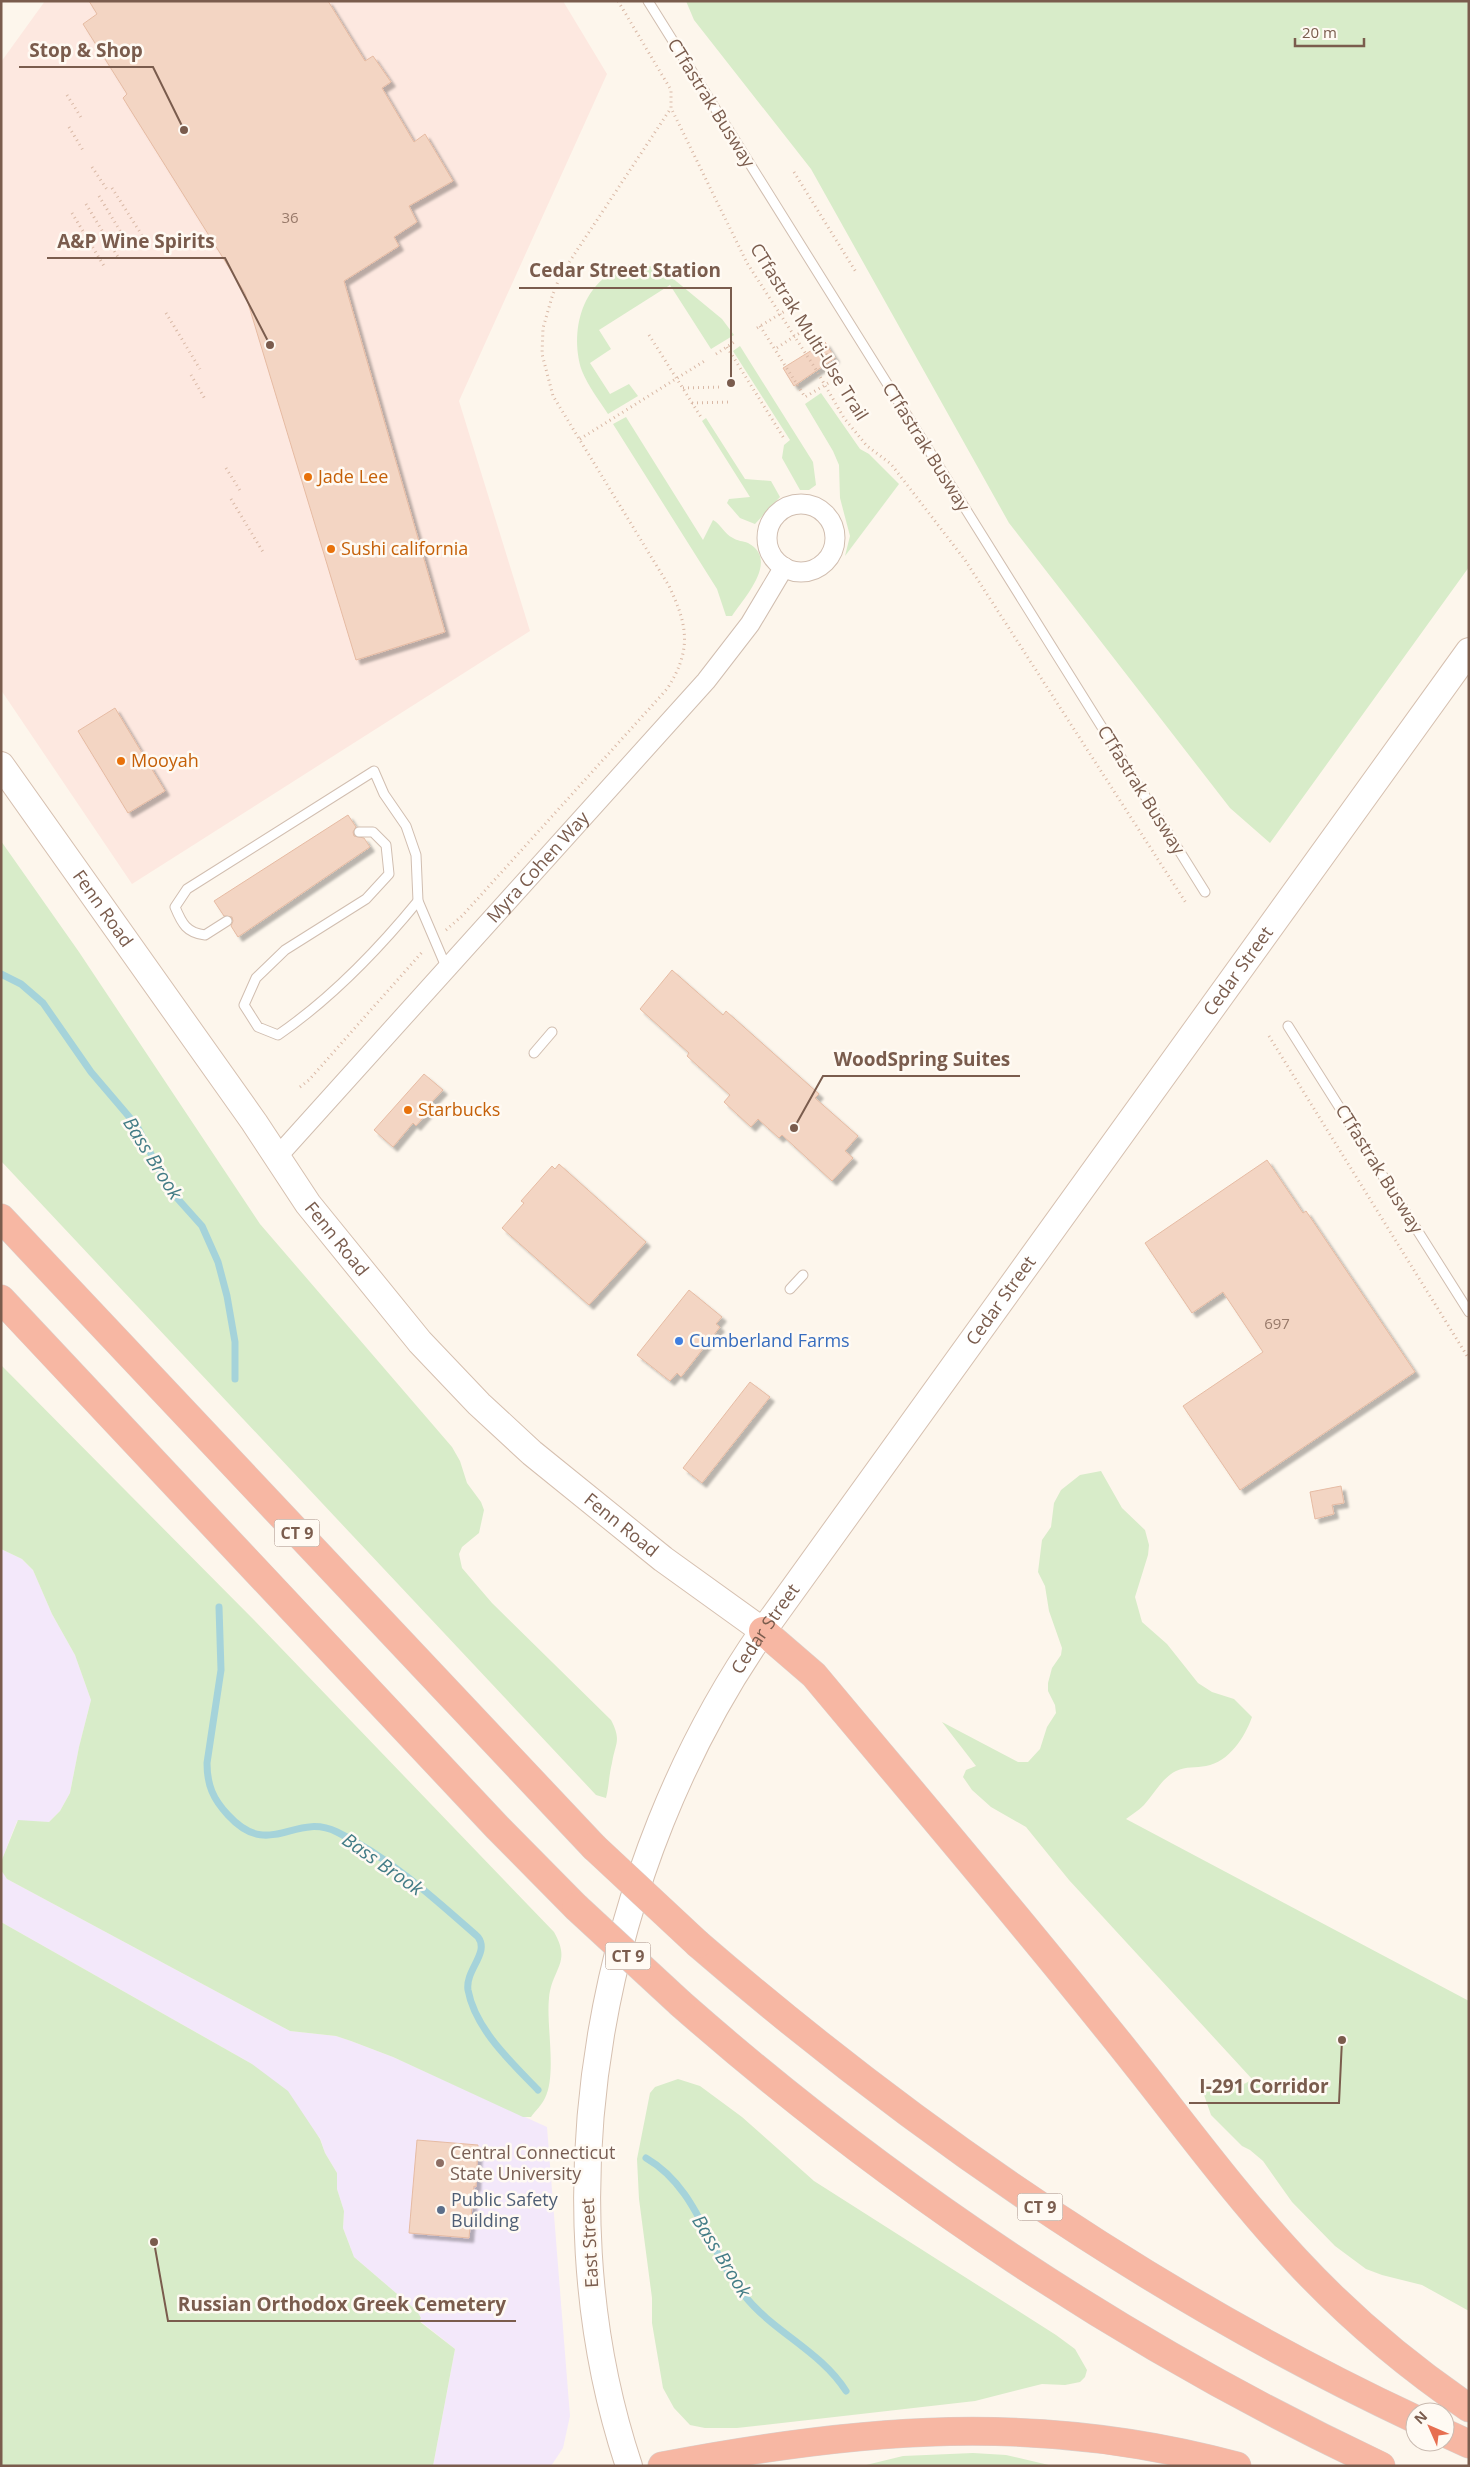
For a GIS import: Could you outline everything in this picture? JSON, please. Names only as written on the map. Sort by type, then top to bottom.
[{"type":"highway","name":"CT 9","points":[[1,1218],[594,1846],[698,1944],[855,2074],[944,2142],[1018,2193],[1132,2266],[1202,2307],[1329,2376],[1405,2414]]},
{"type":"highway","name":"CT 9","points":[[1,1299],[497,1827],[576,1907],[681,2004],[750,2063],[857,2146],[993,2244],[1184,2362],[1276,2413],[1381,2466]]},
{"type":"highway","points":[[763,1631],[814,1675],[1102,2022],[1228,2182],[1296,2261],[1371,2333],[1428,2379],[1469,2408]]},
{"type":"highway","points":[[662,2466],[810,2441],[879,2434],[968,2430],[1038,2432],[1096,2438],[1185,2453],[1236,2466]]},
{"type":"highway","points":[[1455,2438],[1469,2444]]},
{"type":"main road","name":"Cedar Street","points":[[612,1989],[643,1871],[676,1784],[721,1696],[763,1631],[1469,651]]},
{"type":"main road","name":"Fenn Road","points":[[1,765],[314,1211],[420,1342],[479,1404],[532,1453],[608,1516],[683,1574],[763,1631]]},
{"type":"main road","name":"East Street","points":[[612,1989],[598,2056],[592,2098],[587,2169],[588,2244],[593,2302],[603,2367],[629,2466]]},
{"type":"street","name":"Myra Cohen Way","points":[[277,1157],[706,681],[750,624],[784,567]]},
{"type":"lane","name":"CTfastrak Busway","points":[[648,1],[1205,892]]},
{"type":"lane","points":[[227,921],[205,935],[194,934],[182,924],[175,908],[187,889],[374,771],[384,794],[406,826],[416,855],[418,901],[446,970]]},
{"type":"lane","points":[[360,832],[373,832],[386,846],[389,874],[366,899],[285,950],[256,978],[244,1005],[258,1027],[278,1035],[301,1020],[348,980],[418,901]]},
{"type":"lane","name":"CTfastrak Busway","points":[[1288,1026],[1469,1312]]},
{"type":"lane","points":[[534,1053],[552,1032]]},
{"type":"lane","points":[[790,1289],[803,1275]]},
{"type":"path","name":"CTfastrak Multi-Use Trail","points":[[618,1],[671,90],[671,108],[746,263],[795,337],[844,418],[867,446],[891,464],[965,560],[1186,903]]},
{"type":"path","points":[[67,95],[82,119]]},
{"type":"path","points":[[300,1087],[309,1080],[418,956],[462,916],[660,696],[679,670],[685,644],[682,614],[669,586],[553,396],[546,378],[542,354],[543,328],[560,276],[671,108]]},
{"type":"path","points":[[69,127],[84,152]]},
{"type":"path","points":[[92,167],[108,191]]},
{"type":"path","points":[[794,172],[856,272]]},
{"type":"path","points":[[112,188],[145,240]]},
{"type":"path","points":[[99,196],[131,249]]},
{"type":"path","points":[[86,204],[118,257]]},
{"type":"path","points":[[72,213],[104,266]]},
{"type":"path","points":[[775,349],[809,328],[840,376],[805,398],[759,327],[798,302]]},
{"type":"path","points":[[166,313],[200,370]]},
{"type":"path","points":[[649,335],[701,417]]},
{"type":"path","points":[[716,354],[736,341]]},
{"type":"path","points":[[727,347],[785,440]]},
{"type":"path","points":[[580,439],[706,360]]},
{"type":"path","points":[[191,375],[205,399]]},
{"type":"path","points":[[683,388],[723,387]]},
{"type":"path","points":[[692,403],[732,402]]},
{"type":"path","points":[[226,468],[241,492]]},
{"type":"path","points":[[231,499],[263,552]]},
{"type":"path","points":[[1269,1036],[1469,1359]]},
{"type":"shaded area","points":[[45,1],[563,1],[607,74],[459,401],[530,631],[132,884],[1,690],[1,62]]},
{"type":"shaded area","points":[[1,1549],[22,1559],[33,1570],[52,1614],[75,1655],[91,1700],[70,1793],[60,1811],[49,1822],[17,1821],[1,1862]]},
{"type":"shaded area","name":"Central Connecticut State University","points":[[1,1870],[7,1879],[290,2031],[336,2036],[351,2041],[393,2057],[547,2127],[570,2416],[563,2448],[551,2466],[433,2466],[455,2349],[419,2320],[421,2318],[417,2311],[354,2257],[343,2228],[344,2211],[337,2189],[337,2173],[325,2153],[320,2138],[252,2064],[1,1922]]},
{"type":"green space","points":[[686,1],[1469,1],[1469,567],[1270,843],[1230,808],[1009,523],[811,169],[694,20]]},
{"type":"green space","points":[[634,264],[656,267],[665,272],[722,319],[734,335],[711,349],[670,285],[599,330],[611,349],[590,363],[610,394],[629,384],[638,396],[608,414],[590,388],[582,371],[577,337],[579,320],[584,305],[592,291],[603,279],[617,270]]},
{"type":"green space","points":[[740,346],[813,462],[816,485],[809,490],[800,490],[782,458],[784,445],[790,440],[733,351]]},
{"type":"green space","points":[[821,393],[860,449],[869,454],[899,484],[845,556],[850,536],[840,498],[839,465],[833,451],[805,404]]},
{"type":"green space","points":[[626,417],[703,540],[713,520],[730,536],[736,540],[748,543],[757,550],[761,559],[760,569],[751,589],[732,616],[726,616],[717,589],[613,424]]},
{"type":"green space","points":[[706,418],[745,479],[771,481],[780,497],[755,524],[740,518],[727,503],[729,499],[750,497],[702,421]]},
{"type":"green space","points":[[1,841],[79,952],[260,1224],[452,1447],[460,1461],[467,1483],[481,1502],[484,1510],[479,1533],[462,1547],[459,1554],[462,1568],[492,1603],[611,1720],[617,1742],[606,1798],[596,1795],[1,1161]]},
{"type":"green space","points":[[1,1365],[254,1620],[554,1932],[559,1943],[561,1959],[549,1998],[550,2076],[545,2098],[531,2117],[523,2117],[393,2057],[351,2041],[336,2036],[290,2031],[7,1879],[1,1870],[1,1862],[18,1820],[49,1822],[60,1811],[70,1793],[91,1700],[75,1655],[52,1614],[33,1570],[22,1559],[1,1549]]},
{"type":"green space","points":[[1101,1471],[1122,1508],[1145,1530],[1149,1545],[1148,1555],[1135,1597],[1142,1622],[1167,1644],[1198,1683],[1212,1692],[1234,1699],[1252,1717],[1245,1733],[1229,1754],[1214,1764],[1184,1768],[1171,1774],[1162,1782],[1144,1805],[1126,1819],[1469,2001],[1469,2311],[1422,2285],[1366,2269],[1335,2246],[1292,2202],[1263,2161],[1242,2146],[1211,2115],[1203,2092],[1205,2084],[1242,2085],[1252,2079],[1069,1880],[1026,1827],[991,1807],[972,1790],[963,1777],[966,1770],[976,1766],[942,1722],[1018,1762],[1028,1762],[1040,1749],[1047,1727],[1056,1713],[1055,1705],[1048,1691],[1048,1683],[1052,1668],[1061,1655],[1062,1648],[1049,1611],[1045,1586],[1038,1572],[1042,1540],[1051,1527],[1054,1503],[1061,1490],[1080,1475]]},
{"type":"green space","points":[[1,1922],[252,2064],[288,2091],[320,2139],[325,2153],[337,2173],[337,2189],[344,2211],[343,2228],[354,2257],[417,2311],[421,2318],[419,2321],[455,2349],[433,2466],[1,2466]]},
{"type":"green space","points":[[678,2079],[700,2086],[742,2117],[814,2181],[1056,2335],[1075,2349],[1087,2370],[1085,2377],[1080,2382],[1065,2385],[1042,2384],[975,2401],[737,2428],[705,2428],[690,2425],[674,2408],[663,2388],[652,2323],[652,2298],[639,2199],[637,2159],[650,2093],[655,2087]]},
{"type":"green space","points":[[973,2453],[1006,2455],[1053,2466],[862,2466],[903,2456]]},
{"type":"building","points":[[89,1],[328,1],[365,61],[373,56],[391,82],[382,88],[414,142],[425,134],[453,181],[409,206],[417,222],[394,237],[399,246],[344,281],[445,632],[356,660],[245,293],[123,98],[127,94],[83,24],[97,14]]},
{"type":"building","points":[[825,342],[835,358],[794,386],[783,368]]},
{"type":"building","name":"Mooyah","points":[[115,708],[165,791],[128,813],[78,731]]},
{"type":"building","points":[[348,815],[356,827],[353,832],[354,836],[364,838],[370,847],[238,937],[231,926],[232,917],[224,916],[214,901]]},
{"type":"building","points":[[672,970],[723,1015],[726,1011],[819,1094],[815,1098],[858,1136],[845,1151],[853,1158],[832,1181],[782,1135],[779,1138],[758,1119],[751,1127],[724,1102],[730,1095],[687,1056],[689,1053],[640,1009]]},
{"type":"building","name":"Starbucks","points":[[424,1074],[443,1090],[427,1107],[430,1110],[416,1126],[413,1123],[393,1147],[374,1130]]},
{"type":"building","points":[[1267,1160],[1303,1213],[1306,1211],[1415,1372],[1240,1490],[1183,1406],[1263,1352],[1223,1292],[1192,1313],[1145,1243]]},
{"type":"building","points":[[559,1164],[646,1242],[589,1305],[502,1228],[524,1203],[521,1201],[552,1166],[555,1169]]},
{"type":"building","name":"Cumberland Farms","points":[[689,1290],[722,1317],[716,1324],[720,1327],[681,1377],[677,1373],[670,1381],[637,1355]]},
{"type":"building","name":"Cumberland Farms","points":[[750,1382],[770,1397],[702,1483],[683,1468]]},
{"type":"building","points":[[1341,1486],[1344,1503],[1332,1505],[1334,1514],[1315,1519],[1310,1492]]},
{"type":"building","name":"Public Safety Building","points":[[417,2140],[478,2145],[476,2187],[474,2186],[469,2238],[409,2233]]},
{"type":"waterway","name":"Bass Brook","points":[[1,974],[21,984],[43,1003],[91,1072],[137,1126],[168,1188],[202,1226],[218,1262],[227,1296],[235,1342],[235,1379]]},
{"type":"waterway","name":"Bass Brook","points":[[219,1607],[221,1670],[207,1763],[208,1778],[218,1803],[243,1828],[257,1834],[270,1835],[308,1827],[322,1827],[337,1832],[393,1866],[478,1937],[481,1949],[468,1983],[472,2004],[486,2032],[538,2090]]},
{"type":"waterway","name":"Bass Brook","points":[[646,2158],[664,2171],[678,2186],[701,2221],[732,2278],[744,2295],[769,2320],[824,2364],[846,2391]]},
{"type":"place","name":"Stop & Shop","points":[[184,130]]},
{"type":"place","name":"A&P Wine Spirits","points":[[270,345]]},
{"type":"place","name":"Cedar Street Station","points":[[731,383]]},
{"type":"place","name":"Jade Lee","points":[[308,477]]},
{"type":"place","name":"Sushi california","points":[[331,549]]},
{"type":"place","name":"Mooyah","points":[[121,761]]},
{"type":"place","name":"Starbucks","points":[[408,1110]]},
{"type":"place","name":"WoodSpring Suites","points":[[794,1128]]},
{"type":"place","name":"Cumberland Farms","points":[[679,1341]]},
{"type":"place","name":"I-291 Corridor","points":[[1342,2040]]},
{"type":"place","name":"Central Connecticut State University","points":[[440,2163]]},
{"type":"place","name":"Public Safety Building","points":[[441,2210]]},
{"type":"place","name":"Russian Orthodox Greek Cemetery","points":[[154,2242]]}]
